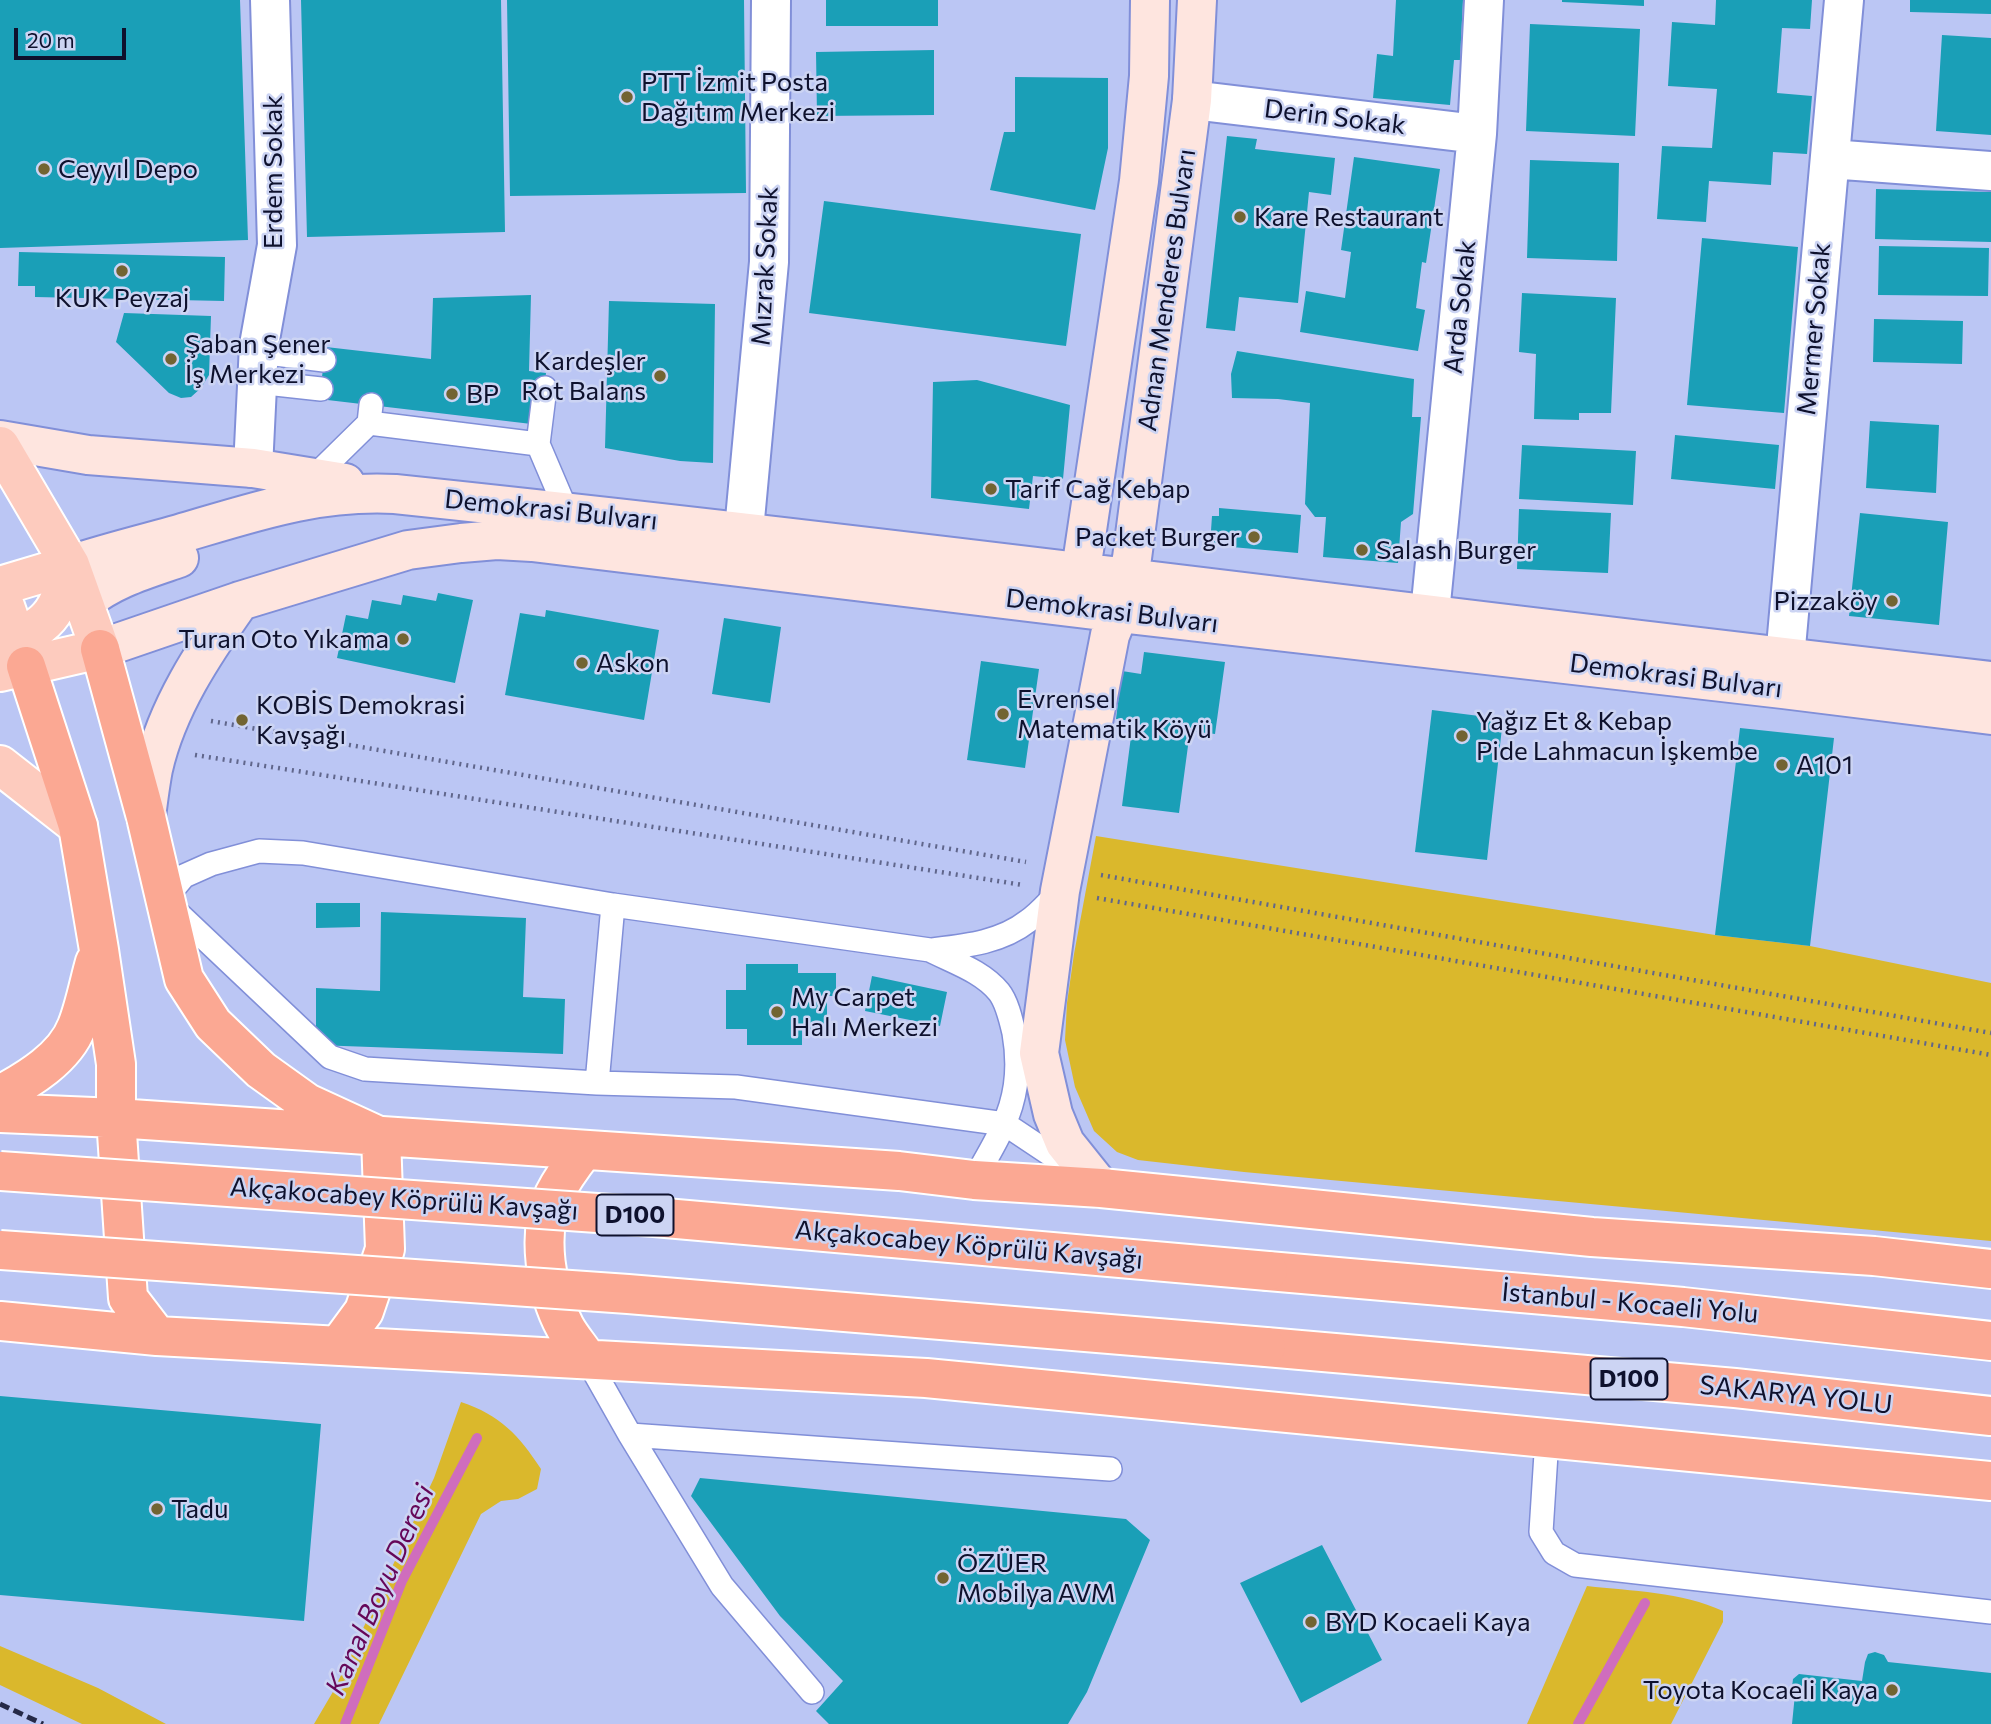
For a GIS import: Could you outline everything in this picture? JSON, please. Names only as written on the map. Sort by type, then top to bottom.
[{"type":"highway","points":[[100,649],[146,817],[184,979],[213,1024],[261,1070],[307,1103],[381,1137]]},
{"type":"highway","points":[[21,663],[78,826],[116,1064],[116,1118],[128,1298],[158,1336]]},
{"type":"highway","points":[[0,1095],[37,1073],[60,1051],[76,1029],[99,950]]},
{"type":"highway","points":[[0,1112],[899,1171],[974,1180],[1101,1188],[1592,1237],[1874,1256],[1991,1269]]},
{"type":"highway","points":[[339,1345],[364,1311],[385,1249],[381,1137]]},
{"type":"highway","points":[[584,1150],[552,1198],[545,1233],[545,1265],[554,1301],[565,1327],[587,1359]]},
{"type":"highway","name":"Akçakocabey Köprülü Kavşağı","points":[[0,1171],[654,1217],[1268,1271]]},
{"type":"highway","name":"SAKARYA YOLU","points":[[0,1250],[641,1296],[1266,1347],[1735,1388],[1991,1416]]},
{"type":"highway","name":"İstanbul - Kocaeli Yolu","points":[[1268,1271],[1683,1307],[1991,1341]]},
{"type":"highway","points":[[1683,1307],[1991,1318]]},
{"type":"highway","points":[[0,1321],[158,1336],[926,1378],[1991,1481]]},
{"type":"highway","points":[[1735,1388],[1991,1443]]},
{"type":"main road","name":"Adnan Menderes Bulvarı","points":[[1078,589],[1139,181],[1149,76],[1150,0]]},
{"type":"main road","name":"Adnan Menderes Bulvarı","points":[[1101,1188],[1065,1143],[1053,1114],[1040,1054],[1060,891],[1110,635],[1123,596],[1134,544],[1192,100],[1197,0]]},
{"type":"main road","points":[[0,440],[88,455],[253,468],[314,477],[395,494]]},
{"type":"main road","points":[[0,446],[70,565],[100,649],[21,663]]},
{"type":"main road","name":"Demokrasi Bulvarı","points":[[70,565],[279,504],[322,496],[367,492],[395,494],[744,530],[1123,596],[1784,673],[1991,715]]},
{"type":"main road","points":[[21,663],[60,636],[84,602],[100,588],[119,578],[327,509],[395,494]]},
{"type":"main road","name":"Demokrasi Bulvarı","points":[[100,649],[240,601],[408,550],[497,540],[1078,589]]},
{"type":"main road","points":[[0,586],[70,565]]},
{"type":"main road","points":[[21,663],[64,592],[70,565]]},
{"type":"main road","points":[[0,592],[21,663]]},
{"type":"main road","points":[[146,817],[154,767],[173,711],[205,651],[240,601]]},
{"type":"main road","name":"Demokrasi Bulvarı","points":[[1784,673],[1991,681]]},
{"type":"main road","points":[[3,773],[78,826]]},
{"type":"street","name":"Erdem Sokak","points":[[253,468],[258,367],[277,245],[270,0]]},
{"type":"street","name":"Mızrak Sokak","points":[[744,530],[769,261],[771,0]]},
{"type":"street","name":"Arda Sokak","points":[[1427,630],[1477,134],[1484,0]]},
{"type":"street","name":"Mermer Sokak","points":[[1784,673],[1844,0]]},
{"type":"street","name":"Derin Sokak","points":[[1192,100],[1477,134]]},
{"type":"street","points":[[1830,159],[1991,170]]},
{"type":"lane","points":[[258,367],[324,360]]},
{"type":"lane","points":[[258,367],[321,389]]},
{"type":"lane","points":[[545,388],[538,444],[567,512]]},
{"type":"lane","points":[[314,477],[370,414],[538,444]]},
{"type":"lane","points":[[1060,891],[1028,922],[1003,936],[969,946],[930,950],[613,905],[303,853],[259,851],[211,864],[184,876],[164,900],[330,1057],[365,1069],[597,1083],[736,1087],[1005,1125],[1101,1188]]},
{"type":"lane","points":[[597,1083],[613,905]]},
{"type":"lane","points":[[930,950],[981,976],[1000,994],[1012,1024],[1018,1059],[1015,1089],[1005,1125],[974,1180]]},
{"type":"lane","points":[[587,1359],[722,1586],[812,1692]]},
{"type":"lane","points":[[630,1434],[1110,1469]]},
{"type":"lane","points":[[1547,1438],[1541,1532],[1553,1553],[1575,1565],[1991,1612]]},
{"type":"shaded area","points":[[1096,836],[1715,935],[1810,946],[1991,983],[1991,1241],[1244,1172],[1138,1160],[1117,1152],[1094,1131],[1075,1087],[1065,1040],[1074,954]]},
{"type":"shaded area","points":[[461,1402],[498,1420],[525,1446],[541,1469],[537,1489],[518,1499],[501,1501],[481,1514],[379,1724],[314,1724],[334,1690],[434,1478]]},
{"type":"shaded area","points":[[1587,1586],[1674,1596],[1723,1611],[1723,1622],[1671,1724],[1527,1724]]},
{"type":"shaded area","points":[[0,1646],[98,1688],[166,1724],[82,1724],[0,1685]]},
{"type":"building","points":[[0,0],[240,0],[248,240],[0,248]]},
{"type":"building","points":[[301,0],[501,0],[505,232],[307,237]]},
{"type":"building","name":"PTT İzmit Posta Dağıtım Merkezi","points":[[507,0],[744,0],[746,193],[510,196]]},
{"type":"building","points":[[826,0],[938,0],[938,26],[826,26]]},
{"type":"building","points":[[1396,0],[1463,0],[1460,60],[1454,60],[1450,105],[1373,98],[1377,54],[1393,56]]},
{"type":"building","points":[[1644,0],[1644,6],[1562,2]]},
{"type":"building","points":[[1716,0],[1812,0],[1810,29],[1782,28],[1777,93],[1812,96],[1807,154],[1773,152],[1771,185],[1709,181],[1706,222],[1657,219],[1662,146],[1712,148],[1717,89],[1668,86],[1672,22],[1715,25]]},
{"type":"building","points":[[1910,0],[1991,0],[1991,14],[1910,12]]},
{"type":"building","points":[[1530,24],[1640,29],[1635,136],[1526,131]]},
{"type":"building","points":[[1942,35],[1991,38],[1991,135],[1936,131]]},
{"type":"building","points":[[934,50],[934,115],[817,116],[816,52]]},
{"type":"building","points":[[1015,77],[1108,78],[1108,148],[1095,210],[990,190],[1004,132],[1015,132]]},
{"type":"building","points":[[1227,136],[1257,139],[1255,149],[1335,158],[1331,195],[1309,192],[1298,303],[1239,297],[1235,331],[1206,328]]},
{"type":"building","points":[[1354,157],[1440,169],[1426,263],[1422,262],[1416,308],[1425,310],[1418,351],[1300,332],[1306,291],[1345,298],[1351,252],[1341,250]]},
{"type":"building","points":[[1530,160],[1619,163],[1617,261],[1527,258]]},
{"type":"building","points":[[1876,189],[1991,192],[1991,242],[1875,239]]},
{"type":"building","points":[[824,201],[1081,234],[1066,346],[809,313]]},
{"type":"building","points":[[1702,238],[1798,247],[1784,413],[1687,405]]},
{"type":"building","points":[[1879,246],[1989,248],[1988,296],[1878,295]]},
{"type":"building","name":"KUK Peyzaj","points":[[19,252],[225,257],[224,301],[35,297],[35,286],[18,286]]},
{"type":"building","points":[[1522,293],[1616,298],[1611,413],[1579,413],[1579,420],[1534,419],[1536,354],[1519,352]]},
{"type":"building","points":[[531,295],[529,371],[546,373],[540,425],[319,399],[326,347],[431,359],[433,298]]},
{"type":"building","name":"Kardeşler Rot Balans","points":[[609,301],[715,304],[713,463],[680,461],[605,448]]},
{"type":"building","name":"Şaban Şener İş Merkezi","points":[[124,313],[211,316],[209,375],[201,388],[191,397],[181,398],[169,393],[116,342]]},
{"type":"building","points":[[1874,319],[1963,321],[1962,364],[1873,362]]},
{"type":"building","points":[[1237,351],[1414,379],[1412,417],[1421,417],[1413,514],[1401,522],[1398,563],[1323,557],[1326,517],[1315,517],[1305,504],[1310,403],[1232,398],[1231,374]]},
{"type":"building","points":[[977,380],[1070,405],[1063,479],[1033,476],[1029,509],[931,498],[933,382]]},
{"type":"building","points":[[1870,421],[1939,425],[1936,493],[1866,488]]},
{"type":"building","points":[[1675,435],[1779,445],[1775,489],[1671,479]]},
{"type":"building","points":[[1522,445],[1636,451],[1633,505],[1519,499]]},
{"type":"building","points":[[1219,508],[1301,515],[1298,553],[1210,545],[1212,516],[1219,516]]},
{"type":"building","points":[[1519,509],[1611,513],[1608,573],[1517,569]]},
{"type":"building","points":[[1860,513],[1948,522],[1939,625],[1849,616]]},
{"type":"building","name":"Turan Oto Yıkama","points":[[438,593],[473,600],[455,683],[337,658],[346,615],[368,619],[372,600],[401,605],[403,595],[436,601]]},
{"type":"building","name":"Askon","points":[[546,610],[659,630],[644,720],[505,695],[520,613],[545,617]]},
{"type":"building","points":[[724,618],[781,627],[770,703],[712,694]]},
{"type":"building","points":[[1144,652],[1225,662],[1215,734],[1190,731],[1179,813],[1122,806],[1133,721],[1116,719],[1122,671],[1141,674]]},
{"type":"building","name":"Evrensel Matematik Köyü","points":[[981,661],[1039,669],[1025,768],[967,760]]},
{"type":"building","points":[[1432,710],[1503,719],[1487,860],[1415,852]]},
{"type":"building","points":[[1740,728],[1834,738],[1810,946],[1715,935]]},
{"type":"building","points":[[316,903],[360,903],[360,927],[316,928]]},
{"type":"building","points":[[381,912],[526,918],[523,997],[565,999],[563,1054],[316,1045],[316,988],[380,991]]},
{"type":"building","name":"My Carpet Halı Merkezi","points":[[746,964],[798,964],[798,973],[836,973],[836,996],[827,996],[827,1030],[802,1030],[802,1045],[747,1045],[747,1029],[726,1029],[726,990],[746,990]]},
{"type":"building","points":[[872,976],[947,992],[940,1026],[865,1011]]},
{"type":"building","name":"Tadu","points":[[0,1396],[321,1424],[304,1621],[0,1595]]},
{"type":"building","name":"ÖZÜER Mobilya AVM","points":[[700,1478],[1126,1519],[1150,1540],[1087,1692],[1068,1724],[829,1724],[816,1711],[843,1681],[780,1616],[691,1496]]},
{"type":"building","name":"BYD Kocaeli Kaya","points":[[1322,1545],[1382,1660],[1301,1703],[1240,1583]]},
{"type":"building","name":"Toyota Kocaeli Kaya","points":[[1875,1652],[1884,1655],[1888,1662],[1991,1673],[1991,1724],[1792,1724],[1795,1694],[1793,1679],[1799,1674],[1862,1681],[1868,1654]]},
{"type":"waterway","name":"Kanal Boyu Deresi","points":[[345,1724],[402,1581],[477,1438]]},
{"type":"waterway","points":[[1578,1724],[1645,1603]]},
{"type":"railway","points":[[0,1704],[43,1724]]},
{"type":"place","name":"PTT İzmit Posta Dağıtım Merkezi","points":[[627,97]]},
{"type":"place","name":"Ceyyıl Depo","points":[[44,169]]},
{"type":"place","name":"Kare Restaurant","points":[[1240,217]]},
{"type":"place","name":"KUK Peyzaj","points":[[122,271]]},
{"type":"place","name":"Şaban Şener İş Merkezi","points":[[171,359]]},
{"type":"place","name":"Kardeşler Rot Balans","points":[[660,376]]},
{"type":"place","name":"BP","points":[[452,394]]},
{"type":"place","name":"Tarif Cağ Kebap","points":[[991,489]]},
{"type":"place","name":"Packet Burger","points":[[1254,537]]},
{"type":"place","name":"Salash Burger","points":[[1362,550]]},
{"type":"place","name":"Pizzaköy","points":[[1892,601]]},
{"type":"place","name":"Turan Oto Yıkama","points":[[403,639]]},
{"type":"place","name":"Askon","points":[[582,663]]},
{"type":"place","name":"Evrensel Matematik Köyü","points":[[1003,714]]},
{"type":"place","name":"KOBİS Demokrasi Kavşağı","points":[[242,720]]},
{"type":"place","name":"Yağız Et & Kebap Pide Lahmacun İşkembe","points":[[1462,736]]},
{"type":"place","name":"A101","points":[[1782,765]]},
{"type":"place","name":"My Carpet Halı Merkezi","points":[[777,1012]]},
{"type":"place","name":"Tadu","points":[[157,1509]]},
{"type":"place","name":"ÖZÜER Mobilya AVM","points":[[943,1578]]},
{"type":"place","name":"BYD Kocaeli Kaya","points":[[1311,1622]]},
{"type":"place","name":"Toyota Kocaeli Kaya","points":[[1892,1690]]}]
